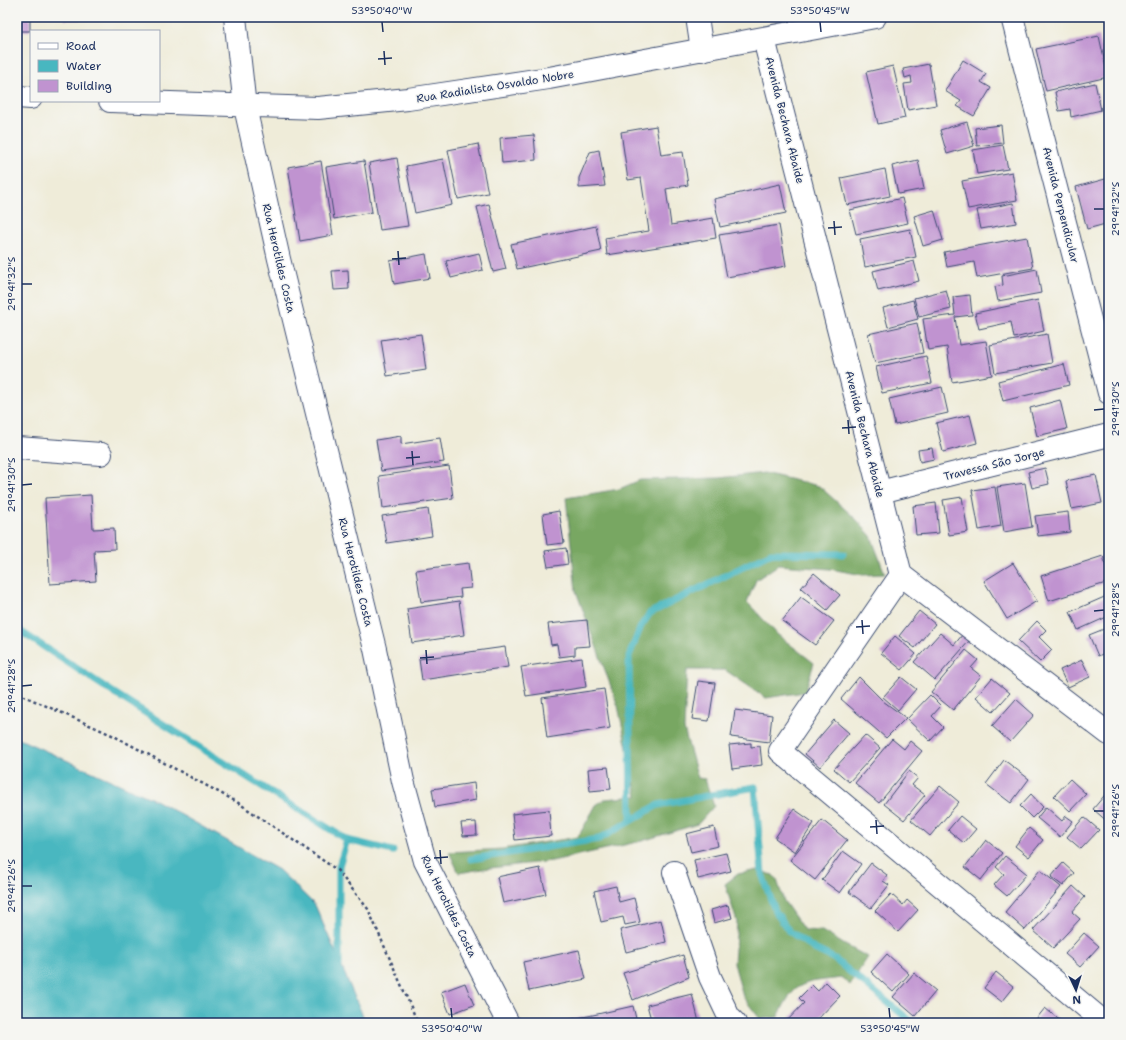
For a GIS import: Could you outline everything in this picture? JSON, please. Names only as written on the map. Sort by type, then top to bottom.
[{"type":"street","name":"Rua Herotildes Costa","points":[[235,17],[245,107],[279,259],[373,642],[402,780],[425,861],[508,1023]]},
{"type":"street","points":[[697,17],[702,50]]},
{"type":"street","name":"Rua Radialista Osvaldo Nobre","points":[[132,102],[245,107],[318,108],[408,99],[549,78],[764,39],[875,17]]},
{"type":"street","name":"Avenida Perpendicular","points":[[1012,17],[1109,394]]},
{"type":"street","name":"Avenida Bechara Abaide","points":[[764,39],[901,575]]},
{"type":"street","points":[[17,97],[30,98]]},
{"type":"street","name":"Travessa São Jorge","points":[[880,492],[1109,435]]},
{"type":"street","points":[[17,448],[101,454]]},
{"type":"street","points":[[1103,1019],[780,751],[901,575],[1109,734]]},
{"type":"street","points":[[674,872],[710,977],[729,1017],[735,1023]]},
{"type":"path","points":[[17,693],[112,736],[237,802],[337,870],[368,909],[418,1023]]},
{"type":"green space","points":[[764,473],[819,486],[855,518],[871,536],[885,574],[863,575],[830,569],[778,565],[756,580],[747,602],[778,635],[814,663],[805,692],[766,698],[725,670],[687,670],[684,729],[698,778],[705,779],[714,806],[698,824],[642,841],[552,861],[459,873],[449,852],[503,849],[578,837],[596,805],[605,799],[637,796],[618,706],[576,591],[566,498],[619,489],[640,480],[719,478]]},
{"type":"green space","points":[[757,870],[773,875],[777,880],[784,901],[804,930],[822,931],[868,957],[850,985],[842,978],[802,985],[790,996],[778,1017],[760,1019],[743,997],[734,963],[737,922],[725,884],[738,874]]},
{"type":"water","points":[[17,738],[155,800],[279,870],[315,905],[366,1023],[17,1023]]},
{"type":"building","points":[[17,17],[30,17],[30,31],[17,31]]},
{"type":"building","points":[[65,17],[107,17],[107,20],[65,20]]},
{"type":"building","points":[[1099,36],[1108,77],[1046,91],[1036,49]]},
{"type":"building","points":[[963,60],[986,74],[981,82],[991,88],[974,116],[957,106],[961,101],[945,91]]},
{"type":"building","points":[[929,64],[936,105],[908,110],[904,84],[912,83],[911,76],[905,78],[903,69]]},
{"type":"building","points":[[893,66],[905,118],[878,124],[866,72]]},
{"type":"building","points":[[1095,83],[1101,110],[1071,117],[1070,109],[1059,111],[1055,92]]},
{"type":"building","points":[[967,122],[974,146],[947,154],[940,130]]},
{"type":"building","points":[[1001,125],[1003,143],[977,146],[975,128]]},
{"type":"building","points":[[656,126],[661,155],[683,152],[688,185],[666,189],[671,225],[713,218],[716,238],[607,255],[605,238],[649,231],[641,178],[628,180],[621,132]]},
{"type":"building","points":[[534,135],[536,160],[502,163],[500,138]]},
{"type":"building","points":[[478,144],[488,193],[458,199],[448,150]]},
{"type":"building","points":[[1003,145],[1008,169],[977,174],[973,150]]},
{"type":"building","points":[[599,150],[605,186],[579,188],[579,178],[590,152]]},
{"type":"building","points":[[397,158],[408,226],[380,230],[369,163]]},
{"type":"building","points":[[443,159],[452,205],[415,213],[406,166]]},
{"type":"building","points":[[918,160],[924,189],[898,194],[892,166]]},
{"type":"building","points":[[321,161],[333,235],[300,241],[288,167]]},
{"type":"building","points":[[364,161],[372,212],[334,219],[326,167]]},
{"type":"building","points":[[885,169],[890,196],[847,205],[841,178]]},
{"type":"building","points":[[1012,172],[1017,200],[968,209],[962,181]]},
{"type":"building","points":[[1109,178],[1109,223],[1087,229],[1076,187]]},
{"type":"building","points":[[780,184],[786,213],[720,227],[714,199]]},
{"type":"building","points":[[902,198],[908,223],[856,234],[850,210]]},
{"type":"building","points":[[1013,203],[1016,223],[981,229],[977,210]]},
{"type":"building","points":[[489,204],[506,269],[493,272],[477,207]]},
{"type":"building","points":[[934,210],[943,240],[923,246],[914,216]]},
{"type":"building","points":[[779,225],[786,266],[727,277],[719,235]]},
{"type":"building","points":[[596,226],[601,251],[517,269],[511,244]]},
{"type":"building","points":[[910,229],[916,257],[865,267],[860,239]]},
{"type":"building","points":[[1027,237],[1033,268],[977,278],[974,262],[947,267],[944,252]]},
{"type":"building","points":[[479,253],[483,270],[451,278],[446,261]]},
{"type":"building","points":[[426,254],[430,278],[394,284],[390,261]]},
{"type":"building","points":[[914,261],[919,281],[878,291],[873,271]]},
{"type":"building","points":[[1037,269],[1041,293],[998,301],[995,287],[1003,285],[1002,276]]},
{"type":"building","points":[[348,270],[349,289],[334,290],[332,271]]},
{"type":"building","points":[[946,290],[951,309],[919,317],[914,298]]},
{"type":"building","points":[[970,295],[972,315],[955,317],[959,345],[986,341],[992,375],[952,382],[947,347],[928,350],[923,319],[955,315],[953,297]]},
{"type":"building","points":[[913,300],[918,319],[888,327],[883,308]]},
{"type":"building","points":[[1038,300],[1044,331],[1014,338],[1011,322],[979,329],[975,313]]},
{"type":"building","points":[[917,323],[923,353],[875,363],[868,334]]},
{"type":"building","points":[[421,334],[426,370],[387,376],[381,340]]},
{"type":"building","points":[[1047,334],[1052,363],[995,373],[990,345]]},
{"type":"building","points":[[926,356],[932,383],[882,393],[876,367]]},
{"type":"building","points":[[1064,364],[1069,385],[1003,401],[998,381]]},
{"type":"building","points":[[942,387],[948,413],[895,425],[889,399]]},
{"type":"building","points":[[1060,400],[1067,429],[1037,436],[1030,408]]},
{"type":"building","points":[[970,415],[977,443],[943,452],[936,423]]},
{"type":"building","points":[[401,436],[401,444],[440,438],[444,462],[381,471],[376,440]]},
{"type":"building","points":[[932,448],[934,459],[920,462],[918,450]]},
{"type":"building","points":[[449,466],[453,498],[383,508],[379,476]]},
{"type":"building","points":[[1045,468],[1049,484],[1032,488],[1028,472]]},
{"type":"building","points":[[1096,475],[1102,503],[1072,509],[1066,481]]},
{"type":"building","points":[[1025,483],[1032,527],[1004,532],[997,487]]},
{"type":"building","points":[[995,487],[1001,526],[979,530],[972,490]]},
{"type":"building","points":[[91,495],[93,529],[114,528],[115,549],[94,550],[96,581],[50,584],[45,498]]},
{"type":"building","points":[[962,497],[968,532],[949,535],[943,500]]},
{"type":"building","points":[[936,503],[939,533],[916,535],[913,506]]},
{"type":"building","points":[[428,509],[432,536],[387,543],[382,516]]},
{"type":"building","points":[[559,511],[564,543],[547,545],[543,514]]},
{"type":"building","points":[[1068,512],[1070,532],[1038,536],[1035,516]]},
{"type":"building","points":[[566,548],[568,564],[548,567],[545,551]]},
{"type":"building","points":[[1103,556],[1109,575],[1109,582],[1049,601],[1041,576]]},
{"type":"building","points":[[468,563],[471,588],[460,589],[461,597],[421,602],[416,570]]},
{"type":"building","points":[[1013,563],[1037,601],[1007,619],[984,581]]},
{"type":"building","points":[[814,573],[840,595],[827,610],[801,588]]},
{"type":"building","points":[[1109,595],[1109,616],[1078,630],[1070,612]]},
{"type":"building","points":[[801,597],[834,621],[815,645],[782,621]]},
{"type":"building","points":[[459,601],[464,635],[412,643],[407,609]]},
{"type":"building","points":[[919,611],[935,624],[915,648],[899,636]]},
{"type":"building","points":[[587,620],[590,646],[575,647],[575,655],[559,657],[557,644],[551,645],[548,624]]},
{"type":"building","points":[[1037,621],[1046,630],[1039,637],[1052,650],[1040,662],[1018,641]]},
{"type":"building","points":[[1109,627],[1109,651],[1098,656],[1089,635]]},
{"type":"building","points":[[940,633],[954,645],[963,634],[970,640],[935,680],[914,662]]},
{"type":"building","points":[[895,636],[916,654],[902,670],[881,653]]},
{"type":"building","points":[[505,647],[508,667],[422,680],[419,659]]},
{"type":"building","points":[[966,650],[978,660],[971,668],[981,676],[953,710],[931,692]]},
{"type":"building","points":[[582,658],[586,687],[526,696],[521,667]]},
{"type":"building","points":[[1082,660],[1090,677],[1068,687],[1060,670]]},
{"type":"building","points":[[859,677],[883,701],[906,718],[886,738],[841,699]]},
{"type":"building","points":[[901,677],[916,689],[898,710],[883,697]]},
{"type":"building","points":[[992,678],[1010,693],[993,712],[976,697]]},
{"type":"building","points":[[698,681],[715,683],[709,721],[692,719]]},
{"type":"building","points":[[604,689],[610,728],[547,738],[542,698]]},
{"type":"building","points":[[930,695],[941,706],[932,716],[943,727],[930,741],[907,719]]},
{"type":"building","points":[[1016,699],[1034,715],[1010,742],[992,726]]},
{"type":"building","points":[[735,710],[772,715],[769,742],[731,737]]},
{"type":"building","points":[[834,720],[849,733],[820,767],[805,754]]},
{"type":"building","points":[[865,735],[880,748],[849,782],[834,769]]},
{"type":"building","points":[[892,739],[904,749],[910,741],[922,751],[879,803],[855,783]]},
{"type":"building","points":[[751,743],[751,747],[760,746],[762,765],[732,769],[729,745]]},
{"type":"building","points":[[1004,760],[1029,779],[1011,803],[986,784]]},
{"type":"building","points":[[608,767],[611,789],[590,791],[588,769]]},
{"type":"building","points":[[909,771],[918,778],[912,785],[925,795],[904,820],[884,804]]},
{"type":"building","points":[[1070,779],[1086,794],[1070,811],[1054,796]]},
{"type":"building","points":[[474,783],[476,800],[435,807],[432,789]]},
{"type":"building","points":[[940,786],[959,802],[930,836],[911,820]]},
{"type":"building","points":[[1109,790],[1109,823],[1093,809]]},
{"type":"building","points":[[1031,794],[1043,807],[1032,818],[1020,806]]},
{"type":"building","points":[[1046,807],[1062,821],[1066,816],[1073,821],[1060,837],[1037,818]]},
{"type":"building","points":[[794,809],[814,823],[795,852],[775,838]]},
{"type":"building","points":[[549,810],[551,836],[515,840],[512,814]]},
{"type":"building","points":[[960,816],[976,829],[964,843],[948,830]]},
{"type":"building","points":[[1084,817],[1099,830],[1081,849],[1067,837]]},
{"type":"building","points":[[822,820],[847,840],[815,880],[790,860]]},
{"type":"building","points":[[476,822],[477,835],[463,836],[461,823]]},
{"type":"building","points":[[714,827],[718,846],[691,852],[686,834]]},
{"type":"building","points":[[1029,828],[1043,840],[1029,857],[1015,846]]},
{"type":"building","points":[[986,840],[1002,853],[981,880],[965,867]]},
{"type":"building","points":[[843,851],[861,864],[840,893],[822,880]]},
{"type":"building","points":[[726,853],[731,871],[698,879],[694,860]]},
{"type":"building","points":[[1005,856],[1027,874],[1007,896],[994,885],[1004,874],[996,867]]},
{"type":"building","points":[[871,863],[887,875],[883,881],[889,885],[871,908],[849,892]]},
{"type":"building","points":[[1063,863],[1074,873],[1063,886],[1051,877]]},
{"type":"building","points":[[540,868],[546,894],[503,903],[497,877]]},
{"type":"building","points":[[1040,870],[1061,887],[1025,930],[1005,912]]},
{"type":"building","points":[[616,886],[619,902],[634,898],[640,922],[625,925],[623,917],[601,922],[594,891]]},
{"type":"building","points":[[1073,886],[1085,897],[1072,912],[1080,919],[1053,948],[1033,930]]},
{"type":"building","points":[[891,894],[903,905],[907,900],[918,910],[898,932],[875,911]]},
{"type":"building","points":[[728,905],[732,918],[714,923],[711,910]]},
{"type":"building","points":[[661,920],[666,942],[626,952],[620,930]]},
{"type":"building","points":[[1084,933],[1099,946],[1080,967],[1065,954]]},
{"type":"building","points":[[579,950],[586,979],[529,991],[523,962]]},
{"type":"building","points":[[887,954],[909,974],[893,992],[871,972]]},
{"type":"building","points":[[683,955],[689,977],[633,1000],[623,973]]},
{"type":"building","points":[[996,972],[1014,987],[1002,1002],[984,988]]},
{"type":"building","points":[[914,973],[936,991],[915,1016],[893,997]]},
{"type":"building","points":[[826,982],[840,996],[814,1023],[785,1023],[804,1003],[799,998],[812,985],[818,991]]},
{"type":"building","points":[[465,983],[474,1005],[450,1014],[441,992]]},
{"type":"building","points":[[692,994],[699,1022],[652,1023],[647,1005]]},
{"type":"building","points":[[633,1006],[637,1023],[551,1023],[593,1015]]},
{"type":"building","points":[[1045,1008],[1063,1023],[1033,1023]]},
{"type":"waterway","points":[[631,820],[629,656],[641,626],[650,613],[771,553],[843,554]]},
{"type":"waterway","points":[[17,629],[114,693],[347,840],[393,851]]},
{"type":"waterway","points":[[471,859],[599,839],[658,805],[755,787],[762,874],[775,911],[789,931],[814,949],[833,958],[913,1023]]},
{"type":"waterway","points":[[339,966],[339,866],[347,840]]}]
